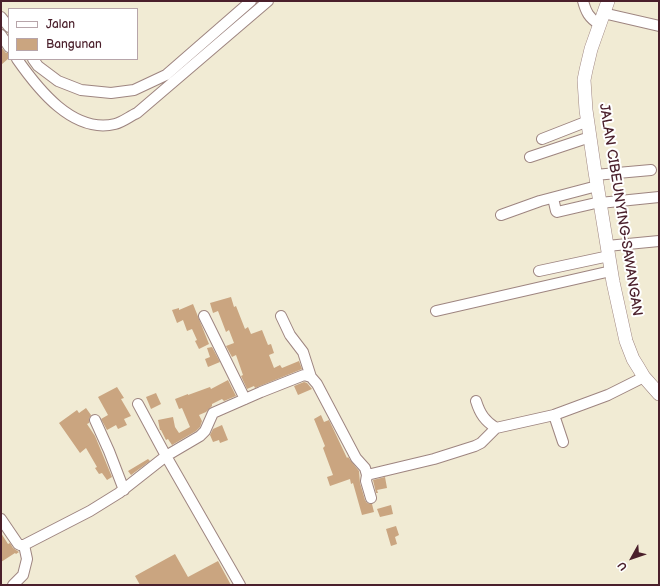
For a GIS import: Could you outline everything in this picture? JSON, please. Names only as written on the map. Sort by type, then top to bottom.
[{"type":"main road","name":"JALAN CIBEUNYING-SAWANGAN","points":[[603,13],[584,80],[596,180],[611,271],[626,341],[633,359],[644,377],[659,394]]},
{"type":"street","points":[[28,75],[35,62],[58,81],[81,90],[111,93],[134,90],[166,75],[251,1]]},
{"type":"street","points":[[18,60],[28,75],[47,97],[72,118],[94,125],[115,124],[138,113],[268,1]]},
{"type":"street","points":[[583,1],[588,15],[592,20],[603,13],[659,26]]},
{"type":"street","points":[[1,16],[8,26]]},
{"type":"street","points":[[1,35],[8,46]]},
{"type":"street","points":[[152,82],[161,93]]},
{"type":"street","points":[[542,139],[588,121]]},
{"type":"street","points":[[530,157],[590,137]]},
{"type":"street","points":[[500,215],[553,198],[596,180],[651,170]]},
{"type":"street","points":[[553,198],[554,207],[557,212],[600,202],[659,197]]},
{"type":"street","points":[[539,270],[608,251],[659,242]]},
{"type":"street","points":[[436,311],[611,271]]},
{"type":"street","points":[[204,316],[245,399]]},
{"type":"street","points":[[281,316],[290,335],[303,352],[311,377],[317,384],[356,458],[365,468],[367,475],[366,481],[371,498]]},
{"type":"street","points":[[1,519],[18,544],[24,545],[90,512],[124,490],[166,456],[200,436],[205,430],[213,414],[304,375],[311,377]]},
{"type":"street","points":[[367,475],[475,446],[496,428],[554,415],[608,394],[644,377]]},
{"type":"street","points":[[476,401],[480,414],[496,428]]},
{"type":"street","points":[[138,404],[240,585]]},
{"type":"street","points":[[554,415],[563,442]]},
{"type":"street","points":[[95,420],[124,490]]},
{"type":"street","points":[[13,585],[23,575],[27,559],[24,545]]},
{"type":"building","points":[[1,47],[6,53],[8,53],[8,59],[1,65]]},
{"type":"building","points":[[231,297],[234,307],[236,306],[245,329],[248,327],[251,334],[262,330],[268,345],[271,344],[274,353],[269,355],[274,368],[280,365],[282,368],[299,361],[302,369],[255,388],[254,386],[247,389],[241,376],[243,375],[236,355],[232,357],[226,346],[234,343],[229,330],[226,332],[218,311],[213,313],[210,303]]},
{"type":"building","points":[[193,304],[209,344],[199,349],[192,329],[187,331],[183,320],[177,323],[172,310],[179,308],[179,310]]},
{"type":"building","points":[[212,347],[220,362],[208,367],[205,359],[210,357],[207,348]]},
{"type":"building","points":[[228,380],[236,396],[224,401],[222,399],[212,404],[206,412],[199,415],[202,421],[200,427],[196,431],[172,445],[168,439],[166,440],[160,430],[158,420],[173,417],[175,427],[179,433],[190,427],[182,408],[179,409],[175,399],[210,387],[211,389]]},
{"type":"building","points":[[304,382],[307,383],[312,389],[298,395],[294,386]]},
{"type":"building","points":[[117,387],[124,398],[121,399],[131,416],[124,419],[127,425],[118,429],[116,425],[107,430],[101,419],[108,415],[98,397]]},
{"type":"building","points":[[156,393],[161,404],[151,409],[146,397]]},
{"type":"building","points":[[86,408],[91,415],[89,423],[87,424],[95,436],[112,477],[107,480],[102,473],[99,474],[95,468],[97,467],[86,448],[80,453],[59,423],[77,410],[79,413]]},
{"type":"building","points":[[321,415],[324,422],[329,420],[347,458],[348,457],[359,471],[360,483],[365,500],[367,503],[372,504],[374,512],[362,515],[353,483],[351,484],[350,479],[330,486],[327,477],[333,475],[323,448],[325,446],[314,419]]},
{"type":"building","points":[[222,425],[228,440],[220,443],[219,440],[213,442],[210,435],[213,429]]},
{"type":"building","points":[[148,459],[150,461],[131,475],[128,471]]},
{"type":"building","points":[[385,477],[387,488],[377,490],[378,493],[376,493],[373,480]]},
{"type":"building","points":[[391,505],[393,514],[380,517],[377,509]]},
{"type":"building","points":[[396,526],[399,535],[395,537],[397,544],[391,546],[386,529]]},
{"type":"building","points":[[1,533],[8,544],[10,543],[13,548],[19,552],[1,562]]},
{"type":"building","points":[[175,554],[188,577],[218,561],[231,585],[140,585],[135,576]]}]
